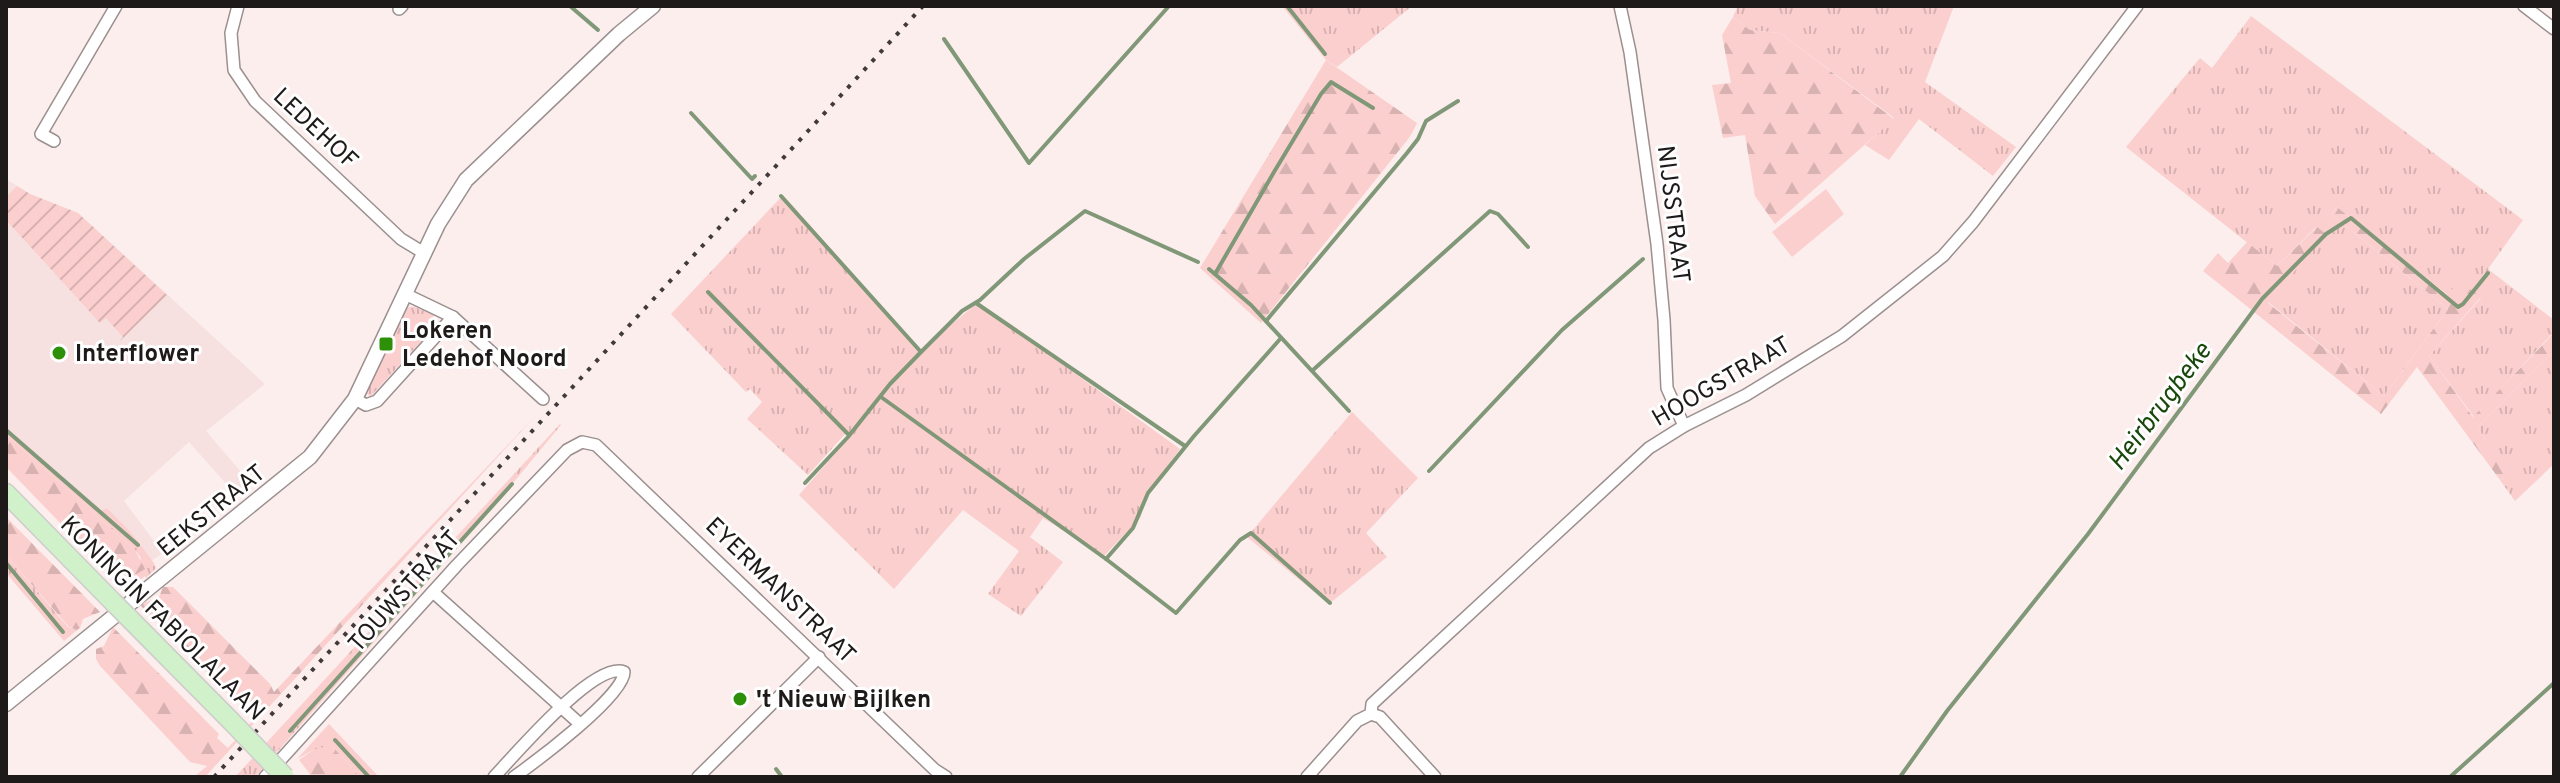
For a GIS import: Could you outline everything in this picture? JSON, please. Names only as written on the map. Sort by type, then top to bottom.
[{"type":"main road","name":"KONINGIN FABIOLALAAN","points":[[6,493],[285,777]]},
{"type":"street","points":[[54,141],[36,131],[116,6]]},
{"type":"street","name":"LEDEHOF","points":[[238,6],[231,33],[234,70],[255,101],[401,239],[424,253]]},
{"type":"street","name":"EEKSTRAAT","points":[[6,704],[293,473],[326,439],[355,399],[438,224],[466,180],[619,34],[653,6]]},
{"type":"street","name":"NIJSSTRAAT","points":[[1620,6],[1630,52],[1657,244],[1667,388],[1684,426]]},
{"type":"street","name":"HOOGSTRAAT","points":[[1307,777],[1357,721],[1371,714],[1372,704],[1649,448],[1684,426],[1746,395],[1842,336],[1943,256],[1973,222],[2137,6]]},
{"type":"street","points":[[2524,6],[2554,29]]},
{"type":"street","points":[[405,294],[453,317],[543,399]]},
{"type":"street","points":[[355,399],[366,405],[377,401],[453,317]]},
{"type":"street","name":"TOUWSTRAAT","points":[[265,777],[545,472],[574,444],[582,442]]},
{"type":"street","name":"EYERMANSTRAAT","points":[[582,442],[596,445],[935,770],[946,777]]},
{"type":"street","points":[[433,592],[580,724]]},
{"type":"street","points":[[698,777],[819,657]]},
{"type":"street","points":[[494,777],[572,696],[611,672],[624,672],[617,689],[566,738],[514,777]]},
{"type":"street","points":[[1371,714],[1380,717],[1435,777]]},
{"type":"shaded area","points":[[6,179],[30,194],[78,213],[265,384],[206,431],[252,485],[237,496],[189,442],[124,501],[163,553],[151,561],[129,530],[107,508],[102,512],[6,428]]},
{"type":"green space","points":[[1282,6],[1412,6],[1337,67],[1326,60]]},
{"type":"green space","points":[[1738,6],[1954,6],[1925,82],[2016,147],[1993,176],[1919,119],[1889,160],[1865,145],[1894,118],[1780,33],[1750,30],[1733,17]]},
{"type":"green space","points":[[2251,16],[2523,220],[2488,269],[2554,320],[2554,337],[2551,335],[2474,417],[2429,356],[2481,298],[2448,295],[2337,207],[2331,214],[2448,309],[2384,396],[2268,302],[2325,234],[2316,227],[2277,266],[2126,147],[2200,58],[2212,68]]},
{"type":"green space","points":[[1733,17],[1750,30],[1780,33],[1894,119],[1775,224],[1755,196],[1745,135],[1723,138],[1712,85],[1731,83],[1722,35]]},
{"type":"green space","points":[[1326,60],[1417,123],[1409,138],[1261,323],[1200,268]]},
{"type":"green space","points":[[17,186],[78,213],[167,295],[119,342],[123,337],[106,318],[100,323],[6,220],[6,197]]},
{"type":"green space","points":[[1826,189],[1844,214],[1792,257],[1772,232]]},
{"type":"green space","points":[[783,195],[921,350],[977,303],[1180,449],[1142,501],[1141,517],[1104,556],[1043,518],[1030,537],[1063,562],[1021,616],[988,594],[1019,551],[963,510],[894,589],[799,495],[852,434],[846,433],[808,475],[747,419],[762,402],[750,389],[746,392],[671,314]]},
{"type":"green space","points":[[2337,207],[2447,295],[2459,281],[2481,297],[2429,356],[2473,417],[2552,335],[2554,337],[2554,351],[2478,427],[2507,477],[2500,480],[2417,367],[2381,414],[2203,271],[2218,253],[2228,263],[2247,242],[2277,266],[2317,227],[2326,234],[2268,303],[2384,396],[2448,309],[2331,214]]},
{"type":"green space","points":[[409,307],[434,315],[437,324],[370,397],[365,391],[404,309]]},
{"type":"green space","points":[[2554,351],[2554,464],[2515,501],[2500,480],[2506,477],[2478,427]]},
{"type":"green space","points":[[1352,412],[1418,478],[1366,533],[1387,557],[1329,604],[1247,537]]},
{"type":"green space","points":[[537,414],[205,777],[194,777],[207,766],[190,762],[96,659],[96,649],[104,646],[113,627],[219,734],[217,738],[228,748],[256,717],[246,706],[243,708],[140,605],[159,597],[163,587],[173,587],[270,684],[274,692]]},
{"type":"green space","points":[[560,424],[494,506],[255,777],[235,777]]},
{"type":"green space","points":[[6,428],[101,511],[107,508],[129,530],[156,568],[146,578],[129,589],[141,558],[135,550],[6,435]]},
{"type":"green space","points":[[6,435],[135,550],[145,569],[135,575],[126,591],[6,467]]},
{"type":"green space","points":[[6,517],[100,612],[83,619],[77,630],[69,627],[6,555]]},
{"type":"green space","points":[[6,555],[68,627],[77,630],[64,641],[6,573]]},
{"type":"green space","points":[[329,724],[379,777],[360,777],[333,747],[313,750],[297,759]]},
{"type":"green space","points":[[323,747],[333,747],[360,777],[309,777],[299,760]]},
{"type":"waterway","points":[[570,6],[598,30]]},
{"type":"waterway","points":[[944,39],[1029,163],[1169,6]]},
{"type":"waterway","points":[[1287,6],[1325,54]]},
{"type":"waterway","points":[[1215,274],[1331,82],[1373,108]]},
{"type":"waterway","points":[[1266,321],[1407,153],[1426,121],[1458,101]]},
{"type":"waterway","points":[[691,113],[752,179],[755,176]]},
{"type":"waterway","points":[[781,196],[921,352]]},
{"type":"waterway","points":[[805,483],[848,437],[890,384],[962,311],[980,300],[1024,259],[1085,211],[1198,262]]},
{"type":"waterway","points":[[1313,370],[1490,211],[1498,214],[1528,247]]},
{"type":"waterway","name":"Heirbrugbeke","points":[[1900,777],[1947,711],[2088,534],[2262,299],[2326,234],[2351,218],[2458,307],[2488,273]]},
{"type":"waterway","points":[[1429,471],[1562,330],[1643,259]]},
{"type":"waterway","points":[[1209,269],[1251,305],[1349,411]]},
{"type":"waterway","points":[[708,292],[849,435]]},
{"type":"waterway","points":[[976,303],[1185,446]]},
{"type":"waterway","points":[[1281,338],[1148,493],[1133,528],[1106,559],[1176,613],[1240,540],[1251,533],[1330,603]]},
{"type":"waterway","points":[[881,397],[1106,559]]},
{"type":"waterway","points":[[6,430],[138,545]]},
{"type":"waterway","points":[[290,731],[512,484]]},
{"type":"waterway","points":[[6,563],[63,632]]},
{"type":"waterway","points":[[2450,777],[2554,683]]},
{"type":"waterway","points":[[335,740],[369,777]]},
{"type":"waterway","points":[[776,769],[782,777]]},
{"type":"railway","points":[[214,777],[923,6]]},
{"type":"place","name":"Lokeren Ledehof Noord","points":[[386,344]]},
{"type":"place","name":"Interflower","points":[[59,353]]},
{"type":"place","name":"'t Nieuw Bijlken","points":[[740,699]]}]
